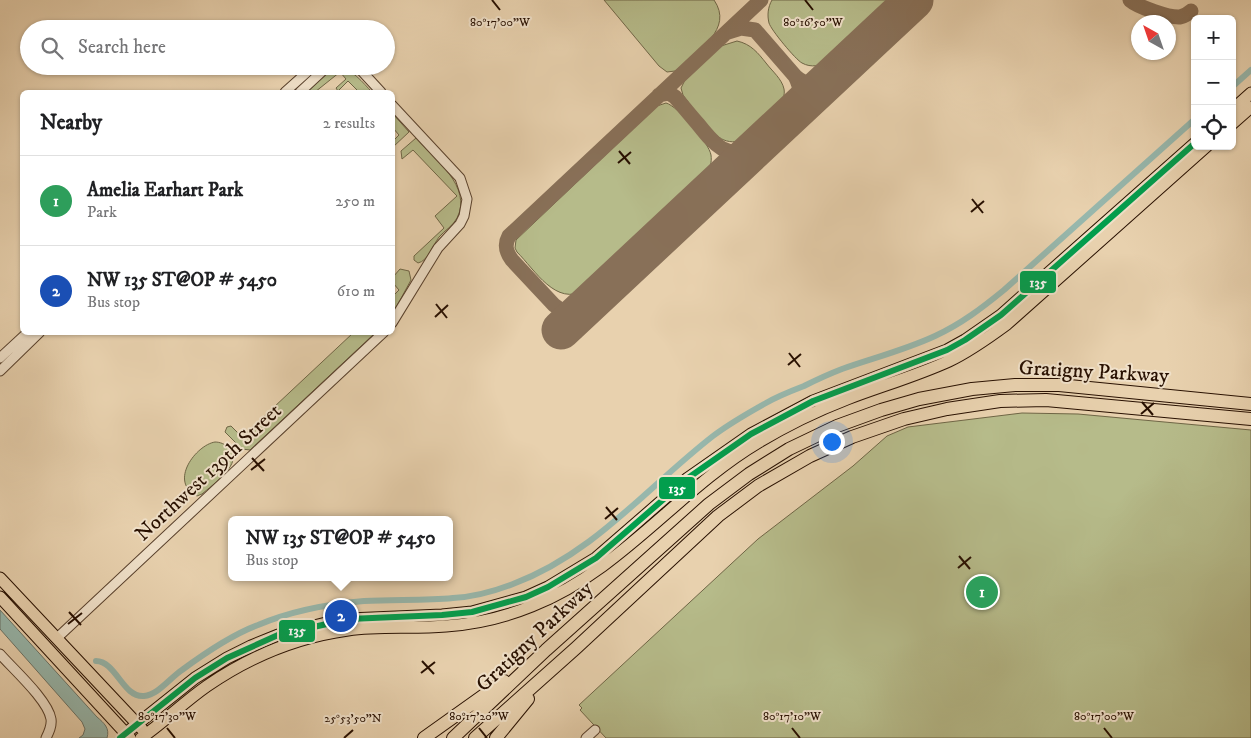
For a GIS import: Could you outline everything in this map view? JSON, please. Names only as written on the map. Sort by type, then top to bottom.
[{"type":"highway","name":"Gratigny Parkway","points":[[452,738],[546,650],[709,504],[750,474],[797,446],[837,426],[919,399],[972,389],[1015,386],[1067,386],[1251,404]]},
{"type":"highway","name":"Gratigny Parkway","points":[[475,738],[576,648],[718,516],[758,486],[810,456],[852,437],[904,419],[947,409],[1000,402],[1046,400],[1251,419]]},
{"type":"highway","points":[[496,738],[511,718],[554,674],[576,648]]},
{"type":"highway","points":[[424,738],[546,650]]},
{"type":"main road","points":[[1236,107],[1251,94]]},
{"type":"main road","points":[[1236,121],[1251,108]]},
{"type":"main road","points":[[0,578],[137,724],[146,737],[205,687],[234,668],[286,645],[350,629],[446,626],[475,622],[530,607],[574,586],[607,563],[702,482],[758,442],[817,411],[950,360],[985,340],[1007,324],[1191,147]]},
{"type":"main road","points":[[0,597],[125,736],[137,724],[195,678],[227,658],[251,646],[278,636],[349,619],[472,612],[526,597],[548,587],[596,558],[688,478],[751,434],[813,401],[947,350],[972,335],[1001,315],[1203,150]]},
{"type":"street","points":[[287,90],[304,75]]},
{"type":"street","points":[[302,90],[318,75]]},
{"type":"street","points":[[365,75],[379,90]]},
{"type":"street","points":[[395,108],[460,178],[467,199],[467,207],[460,224],[438,248],[395,318]]},
{"type":"street","points":[[0,358],[25,335]]},
{"type":"street","points":[[0,371],[37,335]]},
{"type":"street","name":"Northwest 139th Street","points":[[57,638],[381,335]]},
{"type":"street","points":[[0,654],[37,695],[46,708],[51,719],[51,729],[46,738]]},
{"type":"street","points":[[586,738],[595,730]]},
{"type":"green space","points":[[604,0],[714,0],[719,11],[720,20],[717,30],[704,46],[675,71],[667,72],[659,66]]},
{"type":"green space","points":[[772,0],[896,0],[829,61],[812,66],[805,65],[799,61],[771,27],[768,14]]},
{"type":"green space","points":[[737,41],[754,49],[781,82],[784,93],[780,107],[764,124],[746,139],[732,142],[713,133],[683,95],[681,88],[685,80],[721,46]]},
{"type":"green space","points":[[323,75],[336,75],[318,90],[306,90]]},
{"type":"green space","points":[[343,75],[355,75],[370,90],[357,90],[348,81],[337,90],[336,88],[346,79]]},
{"type":"green space","points":[[666,103],[685,118],[705,142],[711,155],[710,168],[707,174],[585,290],[574,294],[565,294],[555,290],[517,252],[515,248],[516,240],[657,106]]},
{"type":"green space","points":[[395,116],[409,132],[395,145],[395,139],[399,135],[395,130]]},
{"type":"green space","points":[[416,138],[441,164],[456,184],[461,206],[455,221],[439,237],[425,259],[418,263],[414,260],[414,256],[444,228],[435,216],[457,196],[413,150],[402,159],[401,151]]},
{"type":"green space","points":[[400,269],[409,271],[411,280],[395,309],[395,294],[399,290],[395,285],[395,275]]},
{"type":"green space","points":[[351,335],[373,335],[250,450],[242,449],[225,432],[227,427],[231,426],[242,437]]},
{"type":"green space","points":[[1022,413],[1078,414],[1251,430],[1251,738],[606,738],[580,710],[582,708],[579,705],[758,539],[853,466],[887,436],[908,427]]},
{"type":"green space","points":[[215,442],[226,445],[229,448],[233,454],[233,460],[230,467],[219,479],[197,496],[189,490],[185,482],[188,465],[200,450]]},
{"type":"water","points":[[0,610],[104,724],[108,731],[107,738],[79,738],[83,735],[85,729],[82,722],[0,629]]},
{"type":"waterway","points":[[1236,83],[1251,70]]},
{"type":"waterway","points":[[96,661],[109,667],[130,691],[137,695],[149,695],[228,639],[248,629],[283,616],[323,606],[350,602],[442,599],[468,596],[506,587],[542,571],[595,537],[713,436],[746,415],[775,398],[832,373],[924,341],[971,315],[1004,290],[1191,123]]},
{"type":"taxiway","points":[[578,314],[561,310],[554,305],[512,260],[506,248],[509,236],[761,0]]},
{"type":"taxiway","points":[[1130,0],[1147,9],[1169,16],[1180,17],[1191,11]]},
{"type":"taxiway","points":[[728,32],[741,28],[755,30],[795,76],[803,82],[816,84],[830,79]]},
{"type":"taxiway","points":[[792,114],[800,96],[795,76]]},
{"type":"taxiway","points":[[659,95],[669,93],[675,97],[715,144],[721,148],[736,153],[754,149]]},
{"type":"runway","points":[[561,330],[914,0]]},
{"type":"transit line","name":"135","points":[[120,738],[195,678],[227,658],[278,635],[349,619],[472,612],[526,597],[548,587],[596,558],[688,478],[751,434],[813,401],[947,350],[965,340],[1001,315],[1191,147]]},
{"type":"place","name":"Amelia Earhart Park","points":[[982,592]]},
{"type":"place","name":"NW 135 ST@OP # 5450","points":[[341,616]]}]
